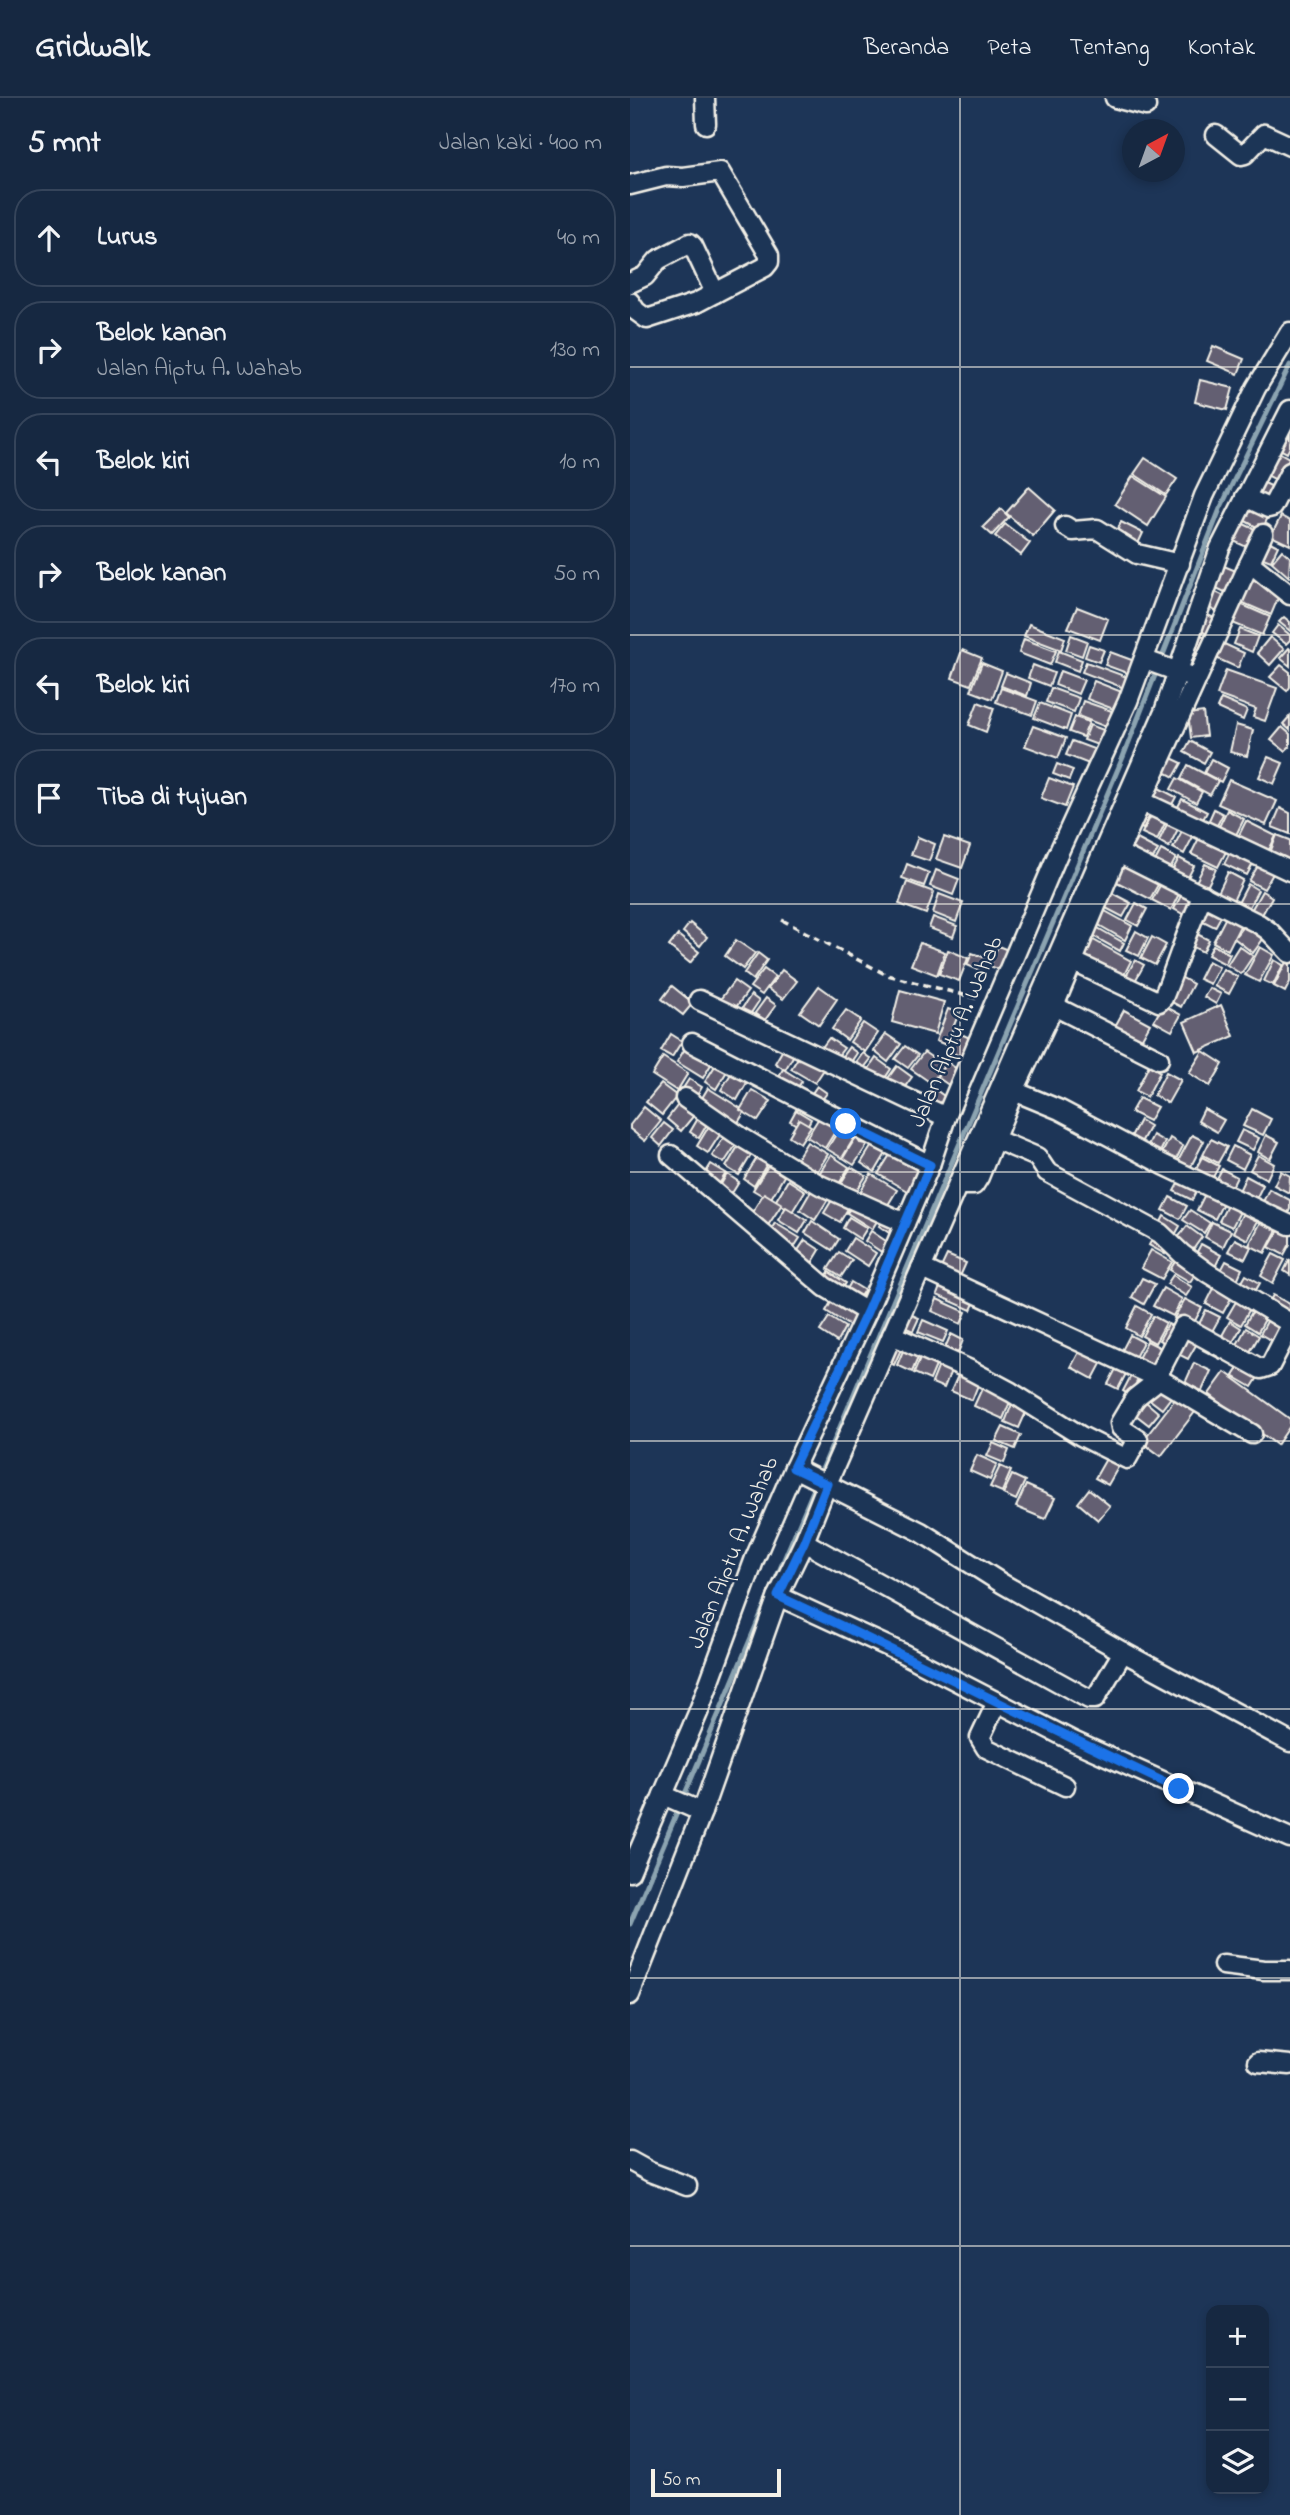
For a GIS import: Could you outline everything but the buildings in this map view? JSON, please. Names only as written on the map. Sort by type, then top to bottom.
[{"type":"street","points":[[705,98],[706,124]]},
{"type":"street","points":[[1115,98],[1146,106]]},
{"type":"street","points":[[1216,135],[1241,155],[1264,134],[1290,146]]},
{"type":"street","points":[[630,186],[666,176],[683,177],[716,171],[723,174],[737,203],[769,254],[765,267],[696,303],[647,319],[636,311],[630,302]]},
{"type":"street","points":[[630,283],[645,276],[658,260],[690,243],[715,293]]},
{"type":"street","name":"Jalan Aiptu A. Wahab","points":[[630,1872],[665,1796],[755,1558],[867,1312],[1057,856],[1147,661],[1204,496],[1256,388],[1290,332]]},
{"type":"street","points":[[630,1995],[778,1596],[804,1542],[824,1482],[892,1335],[1158,725],[1220,548],[1290,410]]},
{"type":"street","points":[[1245,497],[1270,508],[1290,472]]},
{"type":"street","points":[[1065,526],[1077,531],[1097,529],[1137,554],[1180,564]]},
{"type":"street","points":[[958,1185],[969,1186],[976,1182],[1141,801],[1263,534]]},
{"type":"street","points":[[1249,564],[1290,595]]},
{"type":"street","points":[[1147,661],[1196,679]]},
{"type":"street","points":[[1141,801],[1290,871]]},
{"type":"street","points":[[1118,853],[1265,928],[1290,953]]},
{"type":"street","points":[[1072,961],[1159,1002],[1163,999],[1189,925],[1203,895]]},
{"type":"street","points":[[699,1000],[946,1117]]},
{"type":"street","points":[[1054,1006],[1159,1059]]},
{"type":"street","points":[[692,1043],[930,1165]]},
{"type":"street","points":[[1014,1091],[1060,1110],[1290,1225]]},
{"type":"street","points":[[685,1098],[741,1137],[820,1185],[905,1223]]},
{"type":"street","points":[[892,1335],[986,1378],[1124,1459],[1130,1456],[1138,1439],[1121,1428],[1120,1423],[1135,1398],[1151,1387],[1183,1326],[1261,1369],[1270,1366],[1290,1325],[1208,1273],[1160,1233],[1047,1171],[1037,1157],[994,1139]]},
{"type":"street","points":[[671,1155],[825,1287],[867,1312]]},
{"type":"street","points":[[921,1268],[1156,1377],[1252,1434]]},
{"type":"street","points":[[796,1469],[921,1532],[1003,1584],[1290,1742]]},
{"type":"street","points":[[804,1542],[1089,1699],[1095,1699],[1123,1652]]},
{"type":"street","points":[[778,1596],[902,1653],[1096,1751],[1290,1838]]},
{"type":"street","points":[[997,1702],[980,1738],[982,1744],[1065,1786]]},
{"type":"street","points":[[665,1796],[699,1810]]},
{"type":"street","points":[[1223,1965],[1290,1970]]},
{"type":"street","points":[[1258,2062],[1290,2065]]},
{"type":"street","points":[[630,2161],[687,2186]]},
{"type":"path","points":[[782,920],[887,975],[995,1003]]},
{"type":"waterway","points":[[630,1924],[1123,757],[1220,509],[1290,365]]},
{"type":"route","points":[[846,1124],[930,1165],[867,1312],[793,1468],[827,1484],[804,1542],[778,1596],[902,1653],[1073,1741],[1179,1789]]}]
